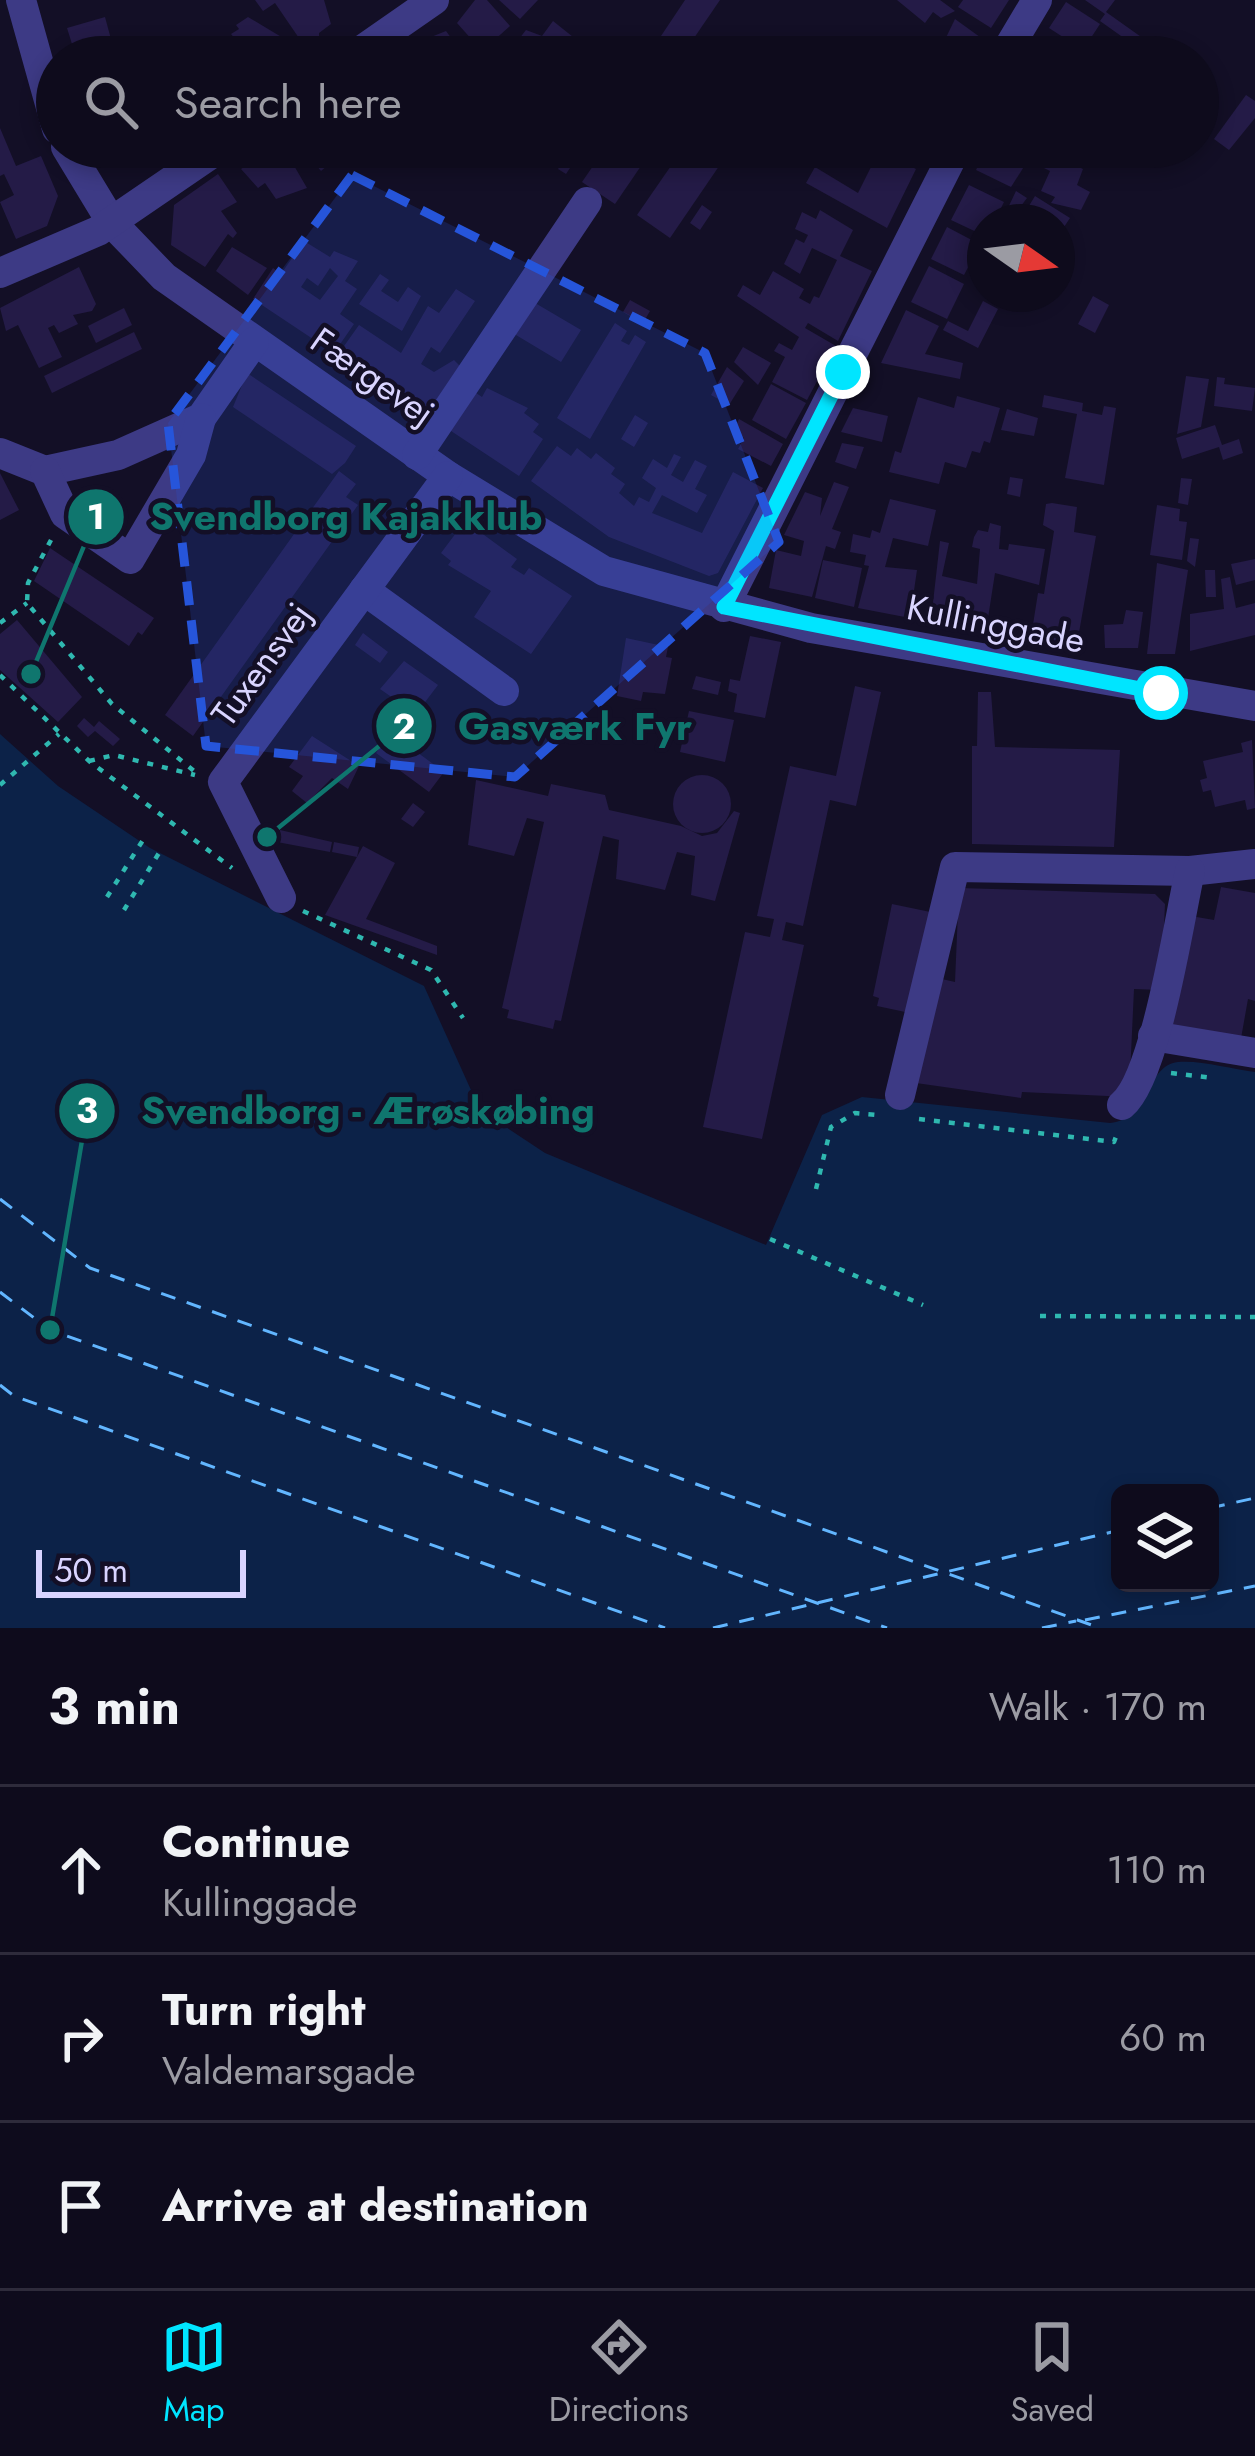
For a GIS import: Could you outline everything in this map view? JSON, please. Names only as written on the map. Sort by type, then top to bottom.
[{"type":"street","points":[[21,0],[36,54]]},
{"type":"street","points":[[382,36],[434,0]]},
{"type":"street","points":[[1016,36],[1037,0]]},
{"type":"street","name":"Færgevej","points":[[79,168],[112,223],[164,278],[417,455],[604,571],[724,607]]},
{"type":"street","points":[[0,272],[112,223],[191,168]]},
{"type":"street","points":[[724,607],[946,168]]},
{"type":"street","points":[[417,455],[587,202]]},
{"type":"street","points":[[45,471],[64,514],[130,559],[191,454],[200,418],[254,341]]},
{"type":"street","points":[[0,453],[45,471],[118,455],[200,418]]},
{"type":"street","name":"Tuxensvej","points":[[211,779],[364,590],[448,476]]},
{"type":"street","points":[[364,590],[504,691]]},
{"type":"street","name":"Kullinggade","points":[[724,607],[1120,686],[1255,706]]},
{"type":"street","points":[[211,779],[281,898]]},
{"type":"street","points":[[903,1110],[955,867],[1190,871],[1255,864]]},
{"type":"street","points":[[1121,1113],[1134,1095],[1153,1036],[1190,871]]},
{"type":"street","points":[[1153,1036],[1255,1053]]},
{"type":"path","points":[[64,514],[28,583],[27,603],[112,704],[211,779]]},
{"type":"path","points":[[0,622],[27,603]]},
{"type":"path","points":[[0,676],[89,761],[114,755],[211,779]]},
{"type":"path","points":[[0,785],[59,734]]},
{"type":"path","points":[[107,897],[143,840]]},
{"type":"path","points":[[124,910],[162,848]]},
{"type":"path","points":[[1160,1071],[1231,1081]]},
{"type":"path","points":[[816,1189],[831,1127],[855,1113],[903,1110],[1114,1142],[1121,1113]]},
{"type":"path","points":[[770,1239],[923,1305]]},
{"type":"path","points":[[1040,1316],[1255,1317]]},
{"type":"highlighted area","points":[[352,175],[705,353],[779,542],[515,777],[206,746],[168,423]]},
{"type":"water","points":[[0,734],[58,786],[150,848],[424,986],[480,1110],[545,1153],[766,1245],[822,1115],[862,1097],[1110,1123],[1133,1112],[1159,1073],[1178,1062],[1255,1072],[1255,1628],[0,1628]]},
{"type":"building","points":[[255,0],[324,0],[331,24],[319,36],[298,36],[275,3],[263,11]]},
{"type":"building","points":[[475,0],[487,0],[510,26],[499,36],[469,36],[457,23]]},
{"type":"building","points":[[499,0],[538,0],[520,19]]},
{"type":"building","points":[[685,0],[720,0],[695,36],[661,36]]},
{"type":"building","points":[[897,0],[940,0],[955,11],[941,18],[933,12],[925,23]]},
{"type":"building","points":[[963,0],[1009,0],[991,28],[958,7]]},
{"type":"building","points":[[1085,0],[1115,0],[1106,12],[1140,36],[1121,36],[1100,21],[1105,14]]},
{"type":"building","points":[[1066,2],[1100,24],[1092,36],[1061,36],[1049,28]]},
{"type":"building","points":[[105,17],[110,36],[69,36],[67,28]]},
{"type":"building","points":[[248,17],[280,36],[233,36],[239,29],[236,25]]},
{"type":"building","points":[[955,19],[978,36],[947,36]]},
{"type":"building","points":[[553,21],[572,36],[542,36]]},
{"type":"building","points":[[1246,95],[1255,101],[1255,118],[1229,150],[1219,143],[1219,132]]},
{"type":"building","points":[[0,128],[16,166],[36,158],[36,168],[46,168],[58,196],[47,226],[16,239],[0,202],[14,195],[4,174],[0,176]]},
{"type":"building","points":[[295,168],[307,188],[276,199],[265,183],[258,188],[241,169]]},
{"type":"building","points":[[592,168],[640,168],[615,204],[582,182]]},
{"type":"building","points":[[669,168],[718,168],[670,238],[637,215]]},
{"type":"building","points":[[817,168],[858,193],[870,168],[916,169],[887,228],[806,183]]},
{"type":"building","points":[[977,168],[1023,168],[1011,187]]},
{"type":"building","points":[[1044,168],[1081,168],[1077,185],[1090,192],[1081,210],[1075,204],[1051,203],[1055,197],[1041,191],[1050,171]]},
{"type":"building","points":[[218,174],[237,202],[221,211],[237,233],[233,238],[228,234],[205,267],[171,245],[174,205]]},
{"type":"building","points":[[969,185],[1004,202],[967,204],[967,228],[951,220]]},
{"type":"building","points":[[1016,191],[1027,198],[1022,204],[1010,204]]},
{"type":"building","points":[[702,205],[712,212],[700,230],[690,223]]},
{"type":"building","points":[[820,210],[853,230],[840,256],[872,271],[838,341],[808,323],[805,328],[836,346],[807,400],[772,382],[785,357],[774,351],[779,343],[792,350],[799,337],[737,296],[743,285],[760,295],[773,271],[804,289],[799,298],[810,304],[814,296],[819,298],[837,260],[812,248],[800,274],[784,264],[796,239],[804,243],[808,235],[795,229],[802,212],[816,219]]},
{"type":"building","points":[[947,227],[967,238],[964,275],[931,259]]},
{"type":"building","points":[[304,241],[330,257],[334,251],[358,261],[345,281],[357,289],[340,314],[354,324],[334,353],[253,299],[273,268],[281,274]],"holes":[[[330,268],[338,276],[320,300],[301,287],[307,278],[318,286]]]},
{"type":"building","points":[[232,247],[267,268],[248,295],[216,271]]},
{"type":"building","points":[[929,266],[964,284],[947,319],[911,302]]},
{"type":"building","points":[[79,267],[96,304],[92,311],[73,315],[78,324],[59,333],[54,325],[48,328],[62,357],[39,368],[18,325],[6,331],[0,308]]},
{"type":"building","points":[[380,274],[389,280],[381,291],[398,302],[408,287],[421,296],[402,331],[359,304]]},
{"type":"building","points":[[456,289],[475,301],[440,353],[431,347],[421,364],[434,372],[454,360],[461,367],[429,417],[337,356],[359,325],[401,353],[428,306],[439,313]]},
{"type":"building","points":[[1093,296],[1109,305],[1095,333],[1078,324]]},
{"type":"building","points":[[530,300],[581,330],[561,362],[511,332]]},
{"type":"building","points":[[630,300],[650,311],[643,323],[623,312]]},
{"type":"building","points":[[124,308],[132,325],[96,343],[88,326]]},
{"type":"building","points":[[906,310],[939,326],[925,354],[963,363],[960,379],[881,363]]},
{"type":"building","points":[[978,312],[996,312],[978,348],[943,330],[948,321],[968,331]]},
{"type":"building","points":[[615,323],[627,331],[621,341],[629,345],[635,335],[646,342],[590,439],[557,418]]},
{"type":"building","points":[[134,332],[142,349],[52,393],[44,376]]},
{"type":"building","points":[[743,347],[771,363],[758,385],[734,362]]},
{"type":"building","points":[[727,367],[744,381],[729,405],[711,395]]},
{"type":"building","points":[[247,373],[356,446],[345,463],[332,474],[233,407]]},
{"type":"building","points":[[1186,376],[1209,379],[1201,427],[1177,434]]},
{"type":"building","points":[[1217,377],[1225,378],[1224,384],[1255,388],[1252,411],[1214,406]]},
{"type":"building","points":[[771,384],[806,403],[786,439],[752,420]]},
{"type":"building","points":[[487,388],[528,408],[524,413],[539,424],[533,432],[543,439],[519,476],[448,429],[473,391],[482,397]]},
{"type":"building","points":[[1044,395],[1083,403],[1082,411],[1102,415],[1104,406],[1116,408],[1104,485],[1065,478],[1077,414],[1042,407]]},
{"type":"building","points":[[957,396],[1000,408],[990,443],[984,441],[980,453],[972,451],[966,468],[945,462],[939,484],[889,472],[895,451],[901,453],[918,397],[954,408]]},
{"type":"building","points":[[853,408],[888,416],[882,442],[841,432]]},
{"type":"building","points":[[1007,409],[1038,418],[1034,436],[1001,430]]},
{"type":"building","points":[[635,415],[648,423],[634,447],[621,439]]},
{"type":"building","points":[[739,419],[783,444],[771,466],[738,449],[744,438],[733,431]]},
{"type":"building","points":[[1215,425],[1222,445],[1239,439],[1243,453],[1223,460],[1219,447],[1182,459],[1176,438]]},
{"type":"building","points":[[842,443],[864,447],[856,469],[835,462]]},
{"type":"building","points":[[557,446],[571,456],[577,448],[591,459],[596,453],[615,468],[611,474],[625,484],[619,493],[634,506],[639,497],[649,502],[656,488],[642,478],[653,459],[667,468],[674,454],[681,457],[671,475],[683,482],[695,460],[707,466],[695,489],[707,495],[697,513],[662,495],[652,513],[702,533],[733,472],[763,488],[718,573],[709,576],[609,537],[531,481]]},
{"type":"building","points":[[339,471],[356,484],[346,497],[358,505],[193,736],[165,715]]},
{"type":"building","points":[[0,473],[19,510],[0,520]]},
{"type":"building","points":[[1010,477],[1023,479],[1020,497],[1007,494]]},
{"type":"building","points":[[1181,478],[1192,479],[1188,505],[1178,503]]},
{"type":"building","points":[[834,482],[849,487],[832,529],[841,532],[835,549],[826,546],[812,597],[769,588],[776,550],[801,556],[804,541],[784,535],[805,492],[822,498],[820,516]]},
{"type":"building","points":[[890,499],[936,510],[928,546],[893,538],[885,567],[917,570],[910,618],[858,608],[869,566],[864,565],[866,555],[850,552],[853,534],[870,538],[872,530],[880,533]]},
{"type":"building","points":[[1046,504],[1077,507],[1074,532],[1096,536],[1077,644],[1031,637],[1054,531],[1043,525]]},
{"type":"building","points":[[1157,505],[1180,509],[1179,521],[1187,522],[1182,560],[1150,555]]},
{"type":"building","points":[[465,521],[517,559],[511,567],[524,575],[529,568],[572,596],[531,654],[474,617],[491,591],[448,565],[451,561],[441,553]]},
{"type":"building","points":[[990,523],[1001,526],[999,549],[1008,550],[1009,544],[1045,549],[1039,585],[995,573],[986,631],[931,620],[940,541],[949,543],[942,576],[977,584],[980,549],[972,547],[974,537],[978,530],[988,532]]},
{"type":"building","points":[[1190,538],[1199,539],[1195,567],[1187,561]]},
{"type":"building","points":[[50,548],[154,618],[142,635],[138,632],[129,646],[34,581]]},
{"type":"building","points":[[1255,559],[1255,580],[1236,585],[1231,564]]},
{"type":"building","points":[[823,560],[862,568],[854,607],[815,598]]},
{"type":"building","points":[[1157,563],[1188,570],[1175,654],[1147,654]]},
{"type":"building","points":[[1205,570],[1215,570],[1216,597],[1206,597]]},
{"type":"building","points":[[1230,577],[1236,608],[1255,603],[1255,635],[1190,651],[1190,614],[1224,609],[1221,579]]},
{"type":"building","points":[[1126,610],[1143,612],[1138,648],[1105,648],[1104,625],[1123,624]]},
{"type":"building","points":[[17,620],[82,697],[58,722],[0,670],[0,634]]},
{"type":"building","points":[[363,633],[388,652],[380,663],[355,645]]},
{"type":"building","points":[[750,636],[781,642],[765,718],[734,712],[737,694],[728,691],[730,679],[740,681]]},
{"type":"building","points":[[626,638],[668,647],[666,657],[672,658],[665,694],[643,692],[641,701],[617,696]]},
{"type":"building","points":[[404,661],[438,685],[416,714],[380,689]]},
{"type":"building","points":[[696,676],[721,682],[718,695],[692,689]]},
{"type":"building","points":[[855,686],[881,692],[856,806],[830,800],[803,926],[786,922],[782,940],[804,945],[762,1139],[703,1127],[745,932],[770,937],[774,919],[757,916],[790,766],[836,776]]},
{"type":"building","points":[[978,692],[991,692],[995,747],[1120,750],[1114,847],[972,844],[972,746],[977,746]]},
{"type":"building","points":[[689,711],[734,720],[725,762],[680,752]]},
{"type":"building","points":[[84,718],[94,727],[99,721],[120,739],[113,746],[95,731],[88,737],[77,726]]},
{"type":"building","points":[[391,733],[444,772],[429,792],[376,753]]},
{"type":"building","points":[[312,736],[359,766],[348,789],[332,778],[307,803],[292,791],[303,776],[289,767]]},
{"type":"building","points":[[1252,740],[1255,808],[1247,810],[1245,800],[1215,807],[1211,790],[1203,792],[1200,780],[1207,778],[1203,761],[1243,752],[1241,743]]},
{"type":"building","points":[[702,775],[723,783],[731,804],[723,825],[702,833],[681,825],[673,804],[681,783]]},
{"type":"building","points":[[476,780],[548,796],[551,784],[605,795],[609,810],[681,826],[702,836],[717,833],[734,811],[740,813],[715,901],[691,895],[695,856],[677,852],[665,890],[616,879],[619,840],[603,836],[561,1021],[555,1020],[553,1029],[507,1018],[509,1010],[502,1008],[544,822],[527,818],[514,856],[468,845]]},
{"type":"building","points":[[413,803],[425,812],[413,827],[401,819]]},
{"type":"building","points":[[280,830],[332,842],[330,852],[277,842]]},
{"type":"building","points":[[334,842],[359,847],[357,857],[332,852]]},
{"type":"building","points":[[363,846],[395,863],[366,919],[437,946],[437,955],[325,915]]},
{"type":"building","points":[[1221,887],[1255,893],[1255,1001],[1248,999],[1240,1044],[1170,1029],[1191,916],[1214,920]]},
{"type":"building","points":[[959,888],[1155,894],[1165,904],[1161,990],[1134,989],[1129,1097],[1022,1092],[1021,1098],[909,1082],[933,977],[955,982]]},
{"type":"building","points":[[892,904],[940,914],[910,1013],[877,1006],[879,998],[873,996]]},
{"type":"ferry route","points":[[0,1199],[90,1268],[1100,1628]]},
{"type":"ferry route","points":[[0,1292],[50,1330],[887,1628]]},
{"type":"ferry route","points":[[0,1385],[14,1396],[665,1628]]},
{"type":"ferry route","points":[[1219,1506],[1255,1498]]},
{"type":"ferry route","points":[[713,1628],[1111,1532]]},
{"type":"ferry route","points":[[1085,1620],[1255,1586]]},
{"type":"ferry route","points":[[1042,1628],[1076,1621]]},
{"type":"place","name":"Svendborg Kajakklub","points":[[31,674]]},
{"type":"place","name":"Gasværk Fyr","points":[[267,837]]},
{"type":"place","name":"Svendborg - Ærøskøbing","points":[[50,1330]]},
{"type":"route","points":[[843,372],[724,607],[812,628],[1161,693]]}]
